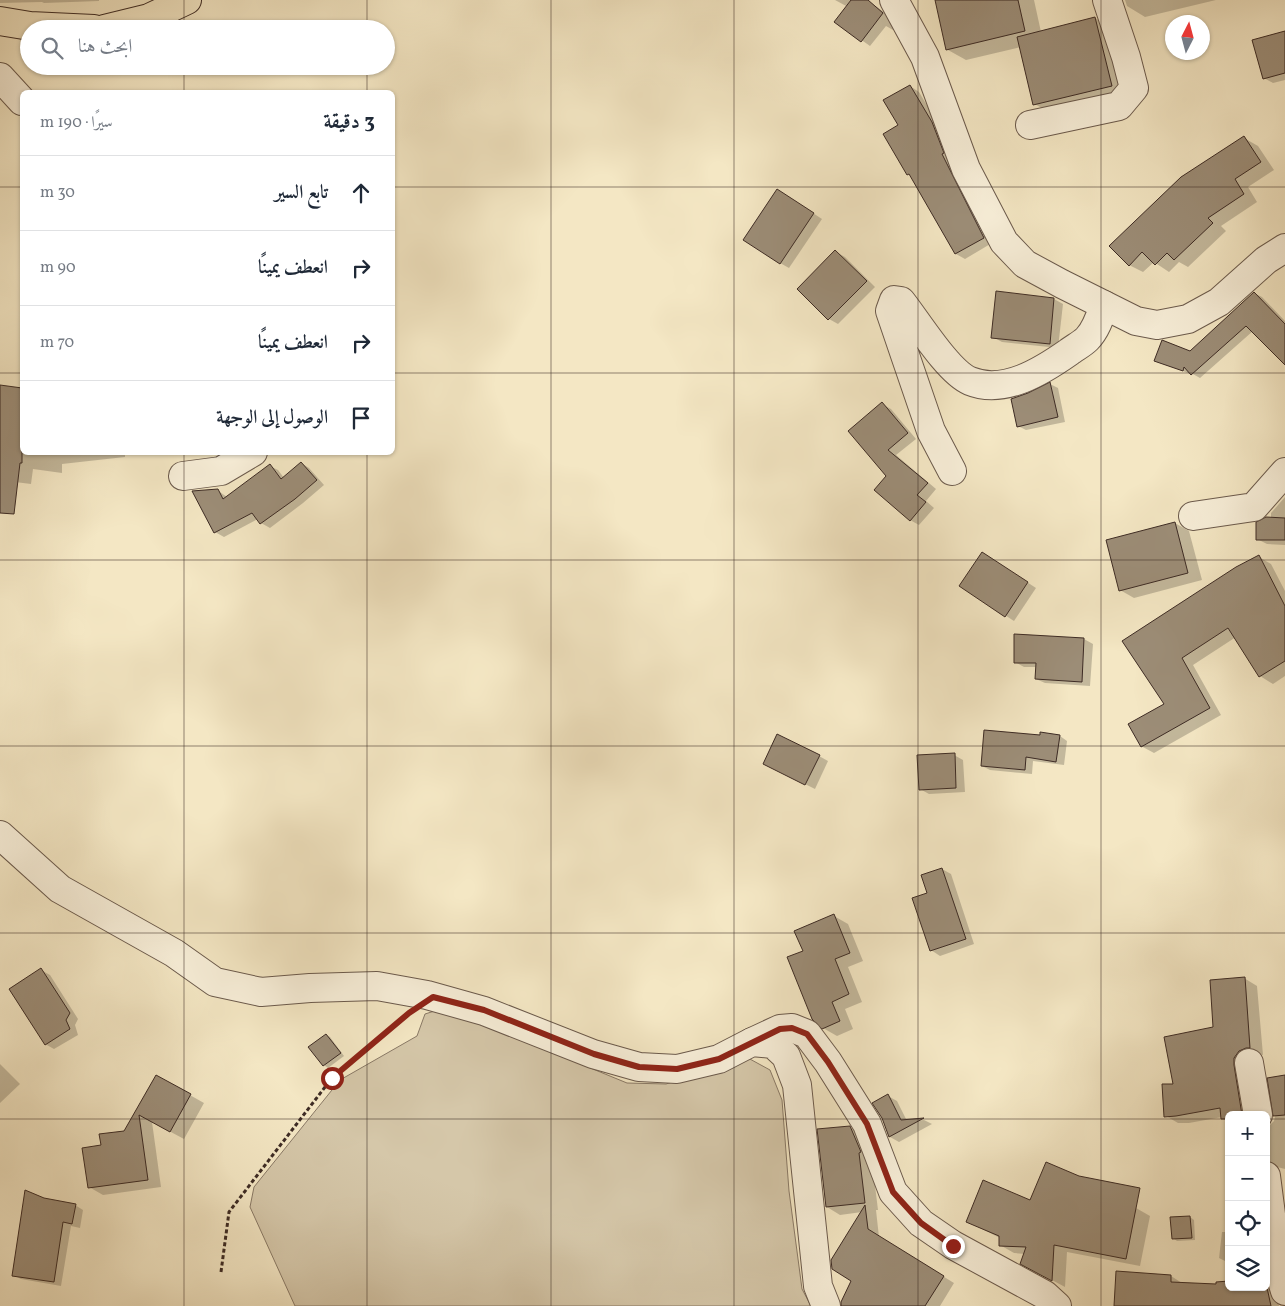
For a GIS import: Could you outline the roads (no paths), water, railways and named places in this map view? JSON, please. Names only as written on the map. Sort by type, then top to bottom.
[{"type":"main road","points":[[140,20],[187,0]]},
{"type":"main road","points":[[0,20],[20,24]]},
{"type":"street","points":[[894,0],[925,57],[966,169],[1004,242],[1026,264],[1136,321],[1157,325],[1188,319],[1219,302],[1266,260],[1285,248]]},
{"type":"street","points":[[1030,125],[1119,106],[1134,88],[1107,0]]},
{"type":"street","points":[[0,77],[20,99]]},
{"type":"street","points":[[952,471],[931,431],[890,312],[894,300],[901,301],[950,365],[970,381],[991,386],[1017,381],[1053,362],[1087,339],[1099,321],[1104,305]]},
{"type":"street","points":[[183,476],[220,471],[248,455]]},
{"type":"street","points":[[1193,516],[1254,507],[1285,472]]},
{"type":"street","points":[[0,836],[60,889],[174,953],[215,982],[261,992],[377,986],[433,997],[484,1010],[594,1054],[639,1067],[677,1069],[719,1059],[780,1029],[792,1028],[807,1034],[828,1062],[867,1124],[893,1192],[921,1223],[953,1246],[1032,1295],[1045,1295],[1057,1306]]},
{"type":"street","points":[[752,1042],[773,1044],[786,1056],[797,1085],[818,1286],[826,1306]]},
{"type":"street","points":[[1248,1063],[1257,1111]]},
{"type":"street","points":[[1269,1201],[1278,1268],[1285,1291]]}]
